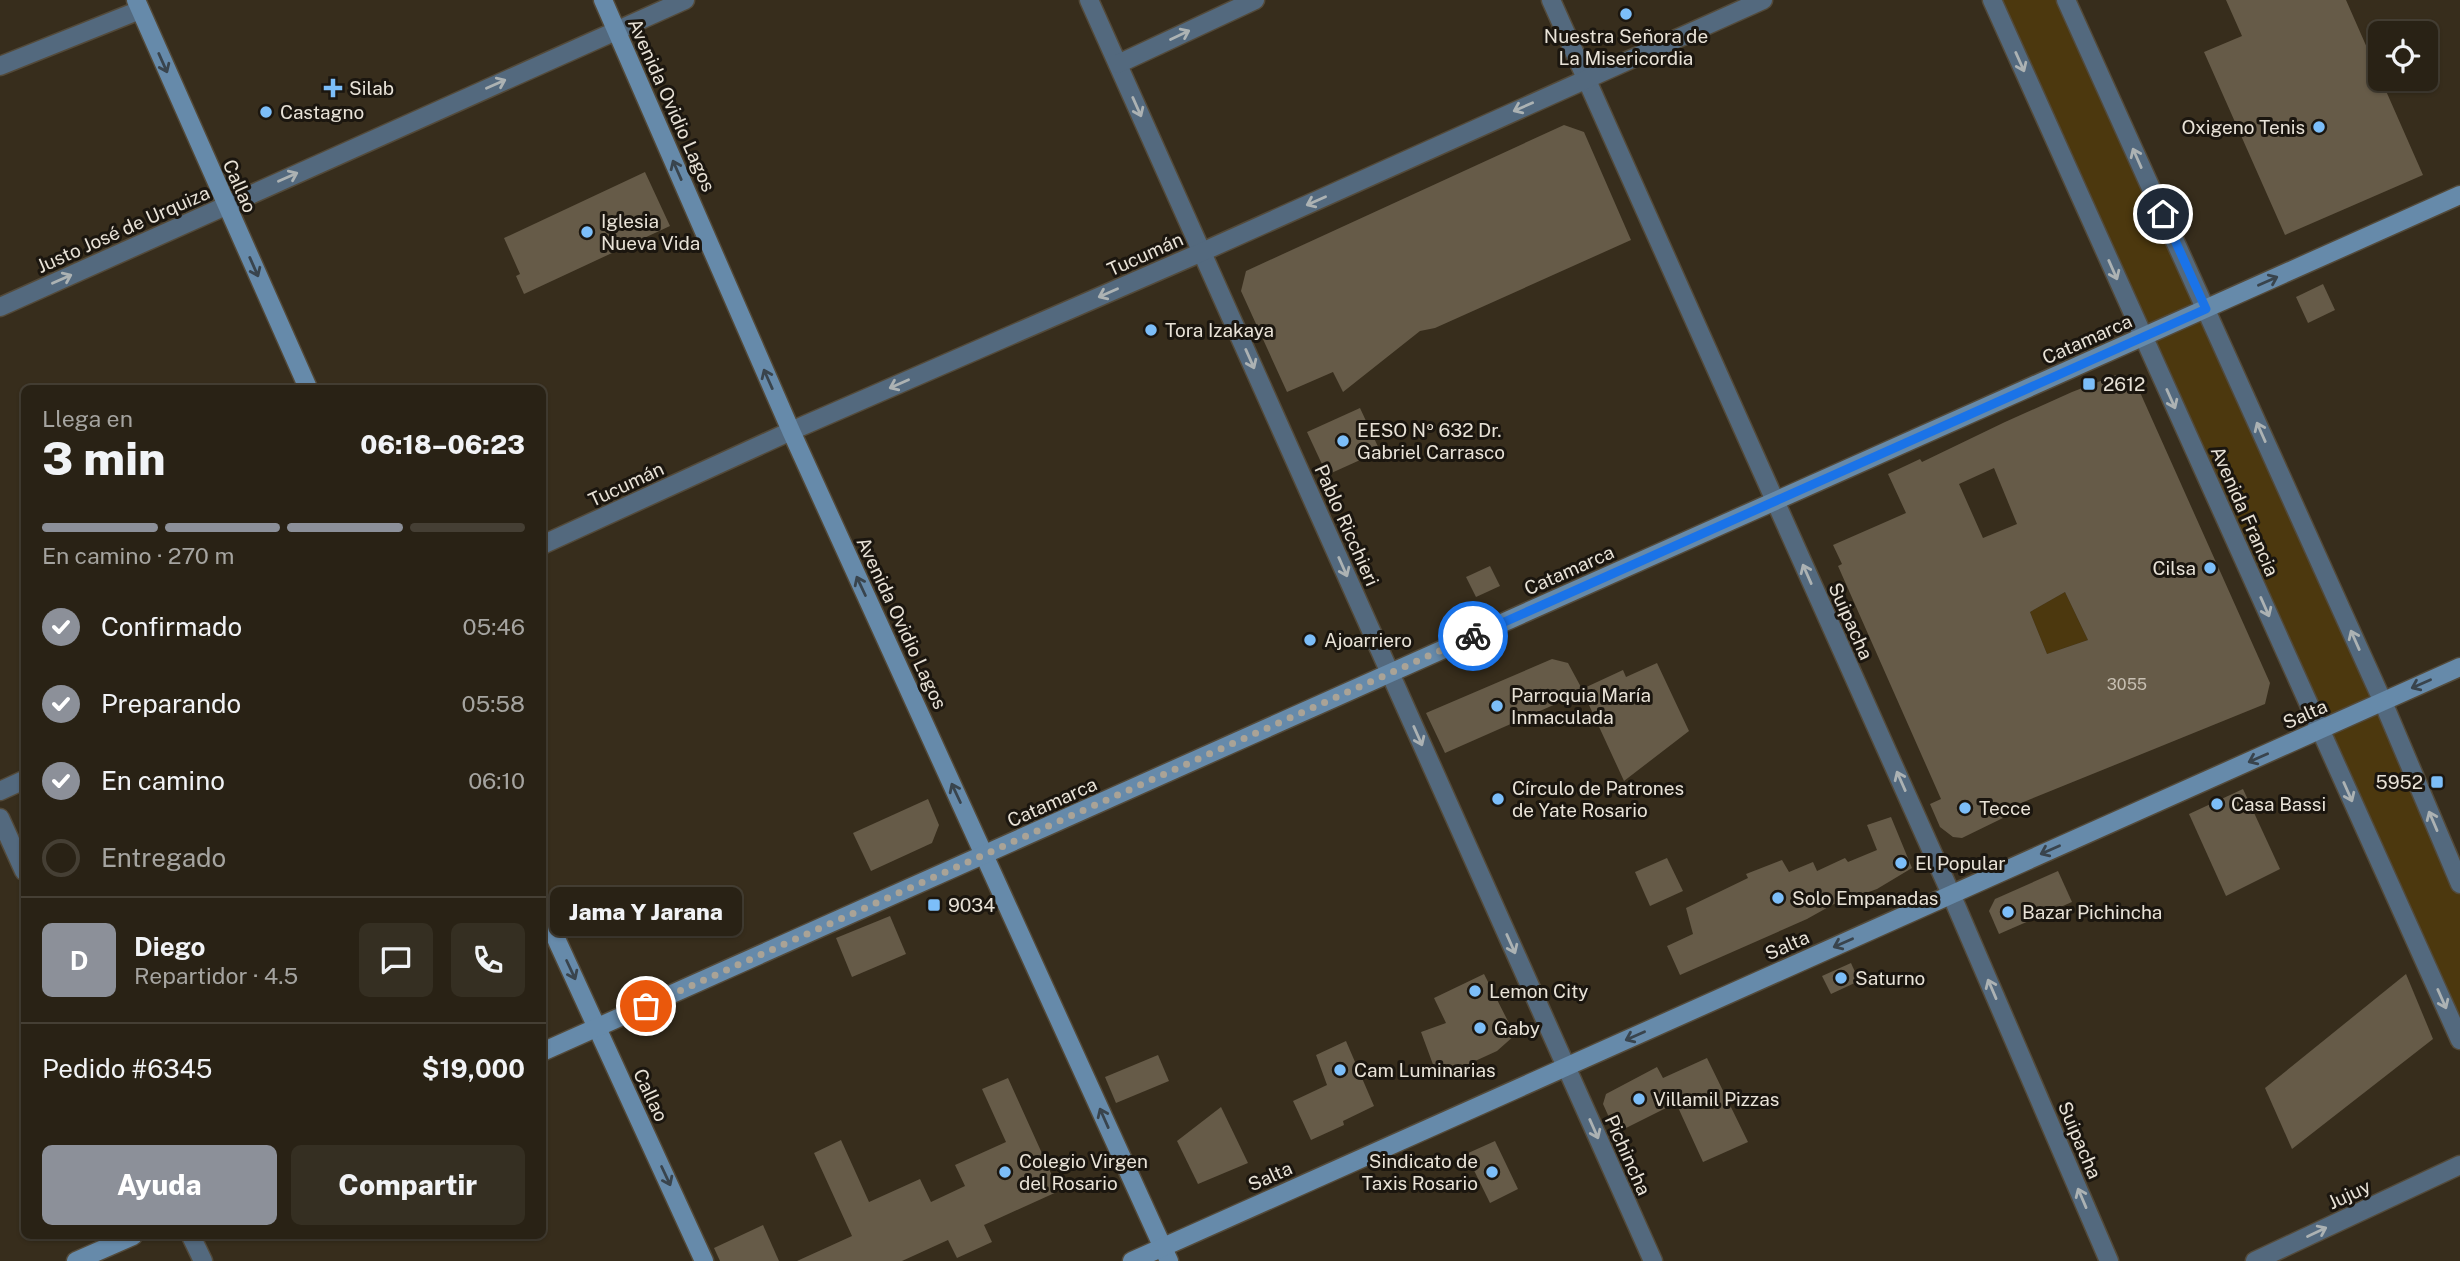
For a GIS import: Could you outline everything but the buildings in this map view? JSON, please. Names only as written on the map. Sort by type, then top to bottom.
[{"type":"main road","name":"Avenida Ovidio Lagos","points":[[603,0],[791,431],[1166,1254]]},
{"type":"main road","name":"Callao","points":[[138,5],[307,385]]},
{"type":"main road","name":"Catamarca","points":[[546,1050],[2460,195]]},
{"type":"main road","name":"Salta","points":[[1132,1261],[1166,1254],[1566,1067],[2460,667]]},
{"type":"main road","name":"Callao","points":[[546,917],[704,1261]]},
{"type":"main road","points":[[76,1261],[126,1239]]},
{"type":"street","name":"Justo José de Urquiza","points":[[0,307],[685,0]]},
{"type":"street","name":"Pablo Ricchieri","points":[[1089,0],[1566,1067]]},
{"type":"street","points":[[1118,64],[1255,0]]},
{"type":"street","name":"Suipacha","points":[[1551,0],[1951,894],[2109,1261]]},
{"type":"street","name":"Tucumán","points":[[546,543],[791,431],[1202,252],[1763,0]]},
{"type":"street","name":"Avenida Francia","points":[[1992,0],[2460,1040]]},
{"type":"street","points":[[2066,0],[2383,702],[2460,884]]},
{"type":"street","points":[[0,66],[138,5]]},
{"type":"street","points":[[0,791],[21,781]]},
{"type":"street","points":[[0,818],[21,865]]},
{"type":"street","name":"Pichincha","points":[[1566,1067],[1653,1261]]},
{"type":"street","name":"Jujuy","points":[[2255,1261],[2460,1166]]},
{"type":"street","points":[[192,1239],[203,1261]]},
{"type":"shaded area","points":[[1992,0],[2066,0],[2460,884],[2460,1040]]},
{"type":"shaded area","points":[[2065,592],[2088,640],[2047,654],[2030,612]]},
{"type":"way so far","points":[[646,1006],[1473,636]]},
{"type":"place","name":"Nuestra Señora de La Misericordia","points":[[1626,14]]},
{"type":"place","name":"Silab","points":[[333,88]]},
{"type":"place","name":"Castagno","points":[[266,112]]},
{"type":"place","name":"Oxigeno Tenis","points":[[2319,127]]},
{"type":"place","name":"Iglesia Nueva Vida","points":[[587,232]]},
{"type":"place","name":"Tora Izakaya","points":[[1151,330]]},
{"type":"place","name":"2612","points":[[2089,384]]},
{"type":"place","name":"EESO Nº 632 Dr. Gabriel Carrasco","points":[[1343,441]]},
{"type":"place","name":"Cilsa","points":[[2210,568]]},
{"type":"place","name":"Ajoarriero","points":[[1310,640]]},
{"type":"place","name":"Parroquia María Inmaculada","points":[[1497,706]]},
{"type":"place","name":"5952","points":[[2437,782]]},
{"type":"place","name":"Círculo de Patrones de Yate Rosario","points":[[1498,799]]},
{"type":"place","name":"Casa Bassi","points":[[2217,804]]},
{"type":"place","name":"Tecce","points":[[1965,808]]},
{"type":"place","name":"El Popular","points":[[1901,863]]},
{"type":"place","name":"Solo Empanadas","points":[[1778,898]]},
{"type":"place","name":"9034","points":[[934,905]]},
{"type":"place","name":"Bazar Pichincha","points":[[2008,912]]},
{"type":"place","name":"Saturno","points":[[1841,978]]},
{"type":"place","name":"Lemon City","points":[[1475,991]]},
{"type":"place","name":"Jama Y Jarana","points":[[646,1006]]},
{"type":"place","name":"Gaby","points":[[1480,1028]]},
{"type":"place","name":"Cam Luminarias","points":[[1340,1070]]},
{"type":"place","name":"Villamil Pizzas","points":[[1639,1099]]},
{"type":"place","name":"Colegio Virgen del Rosario","points":[[1005,1172]]},
{"type":"place","name":"Sindicato de Taxis Rosario","points":[[1492,1172]]},
{"type":"route","points":[[1473,636],[2206,309],[2163,214]]}]
